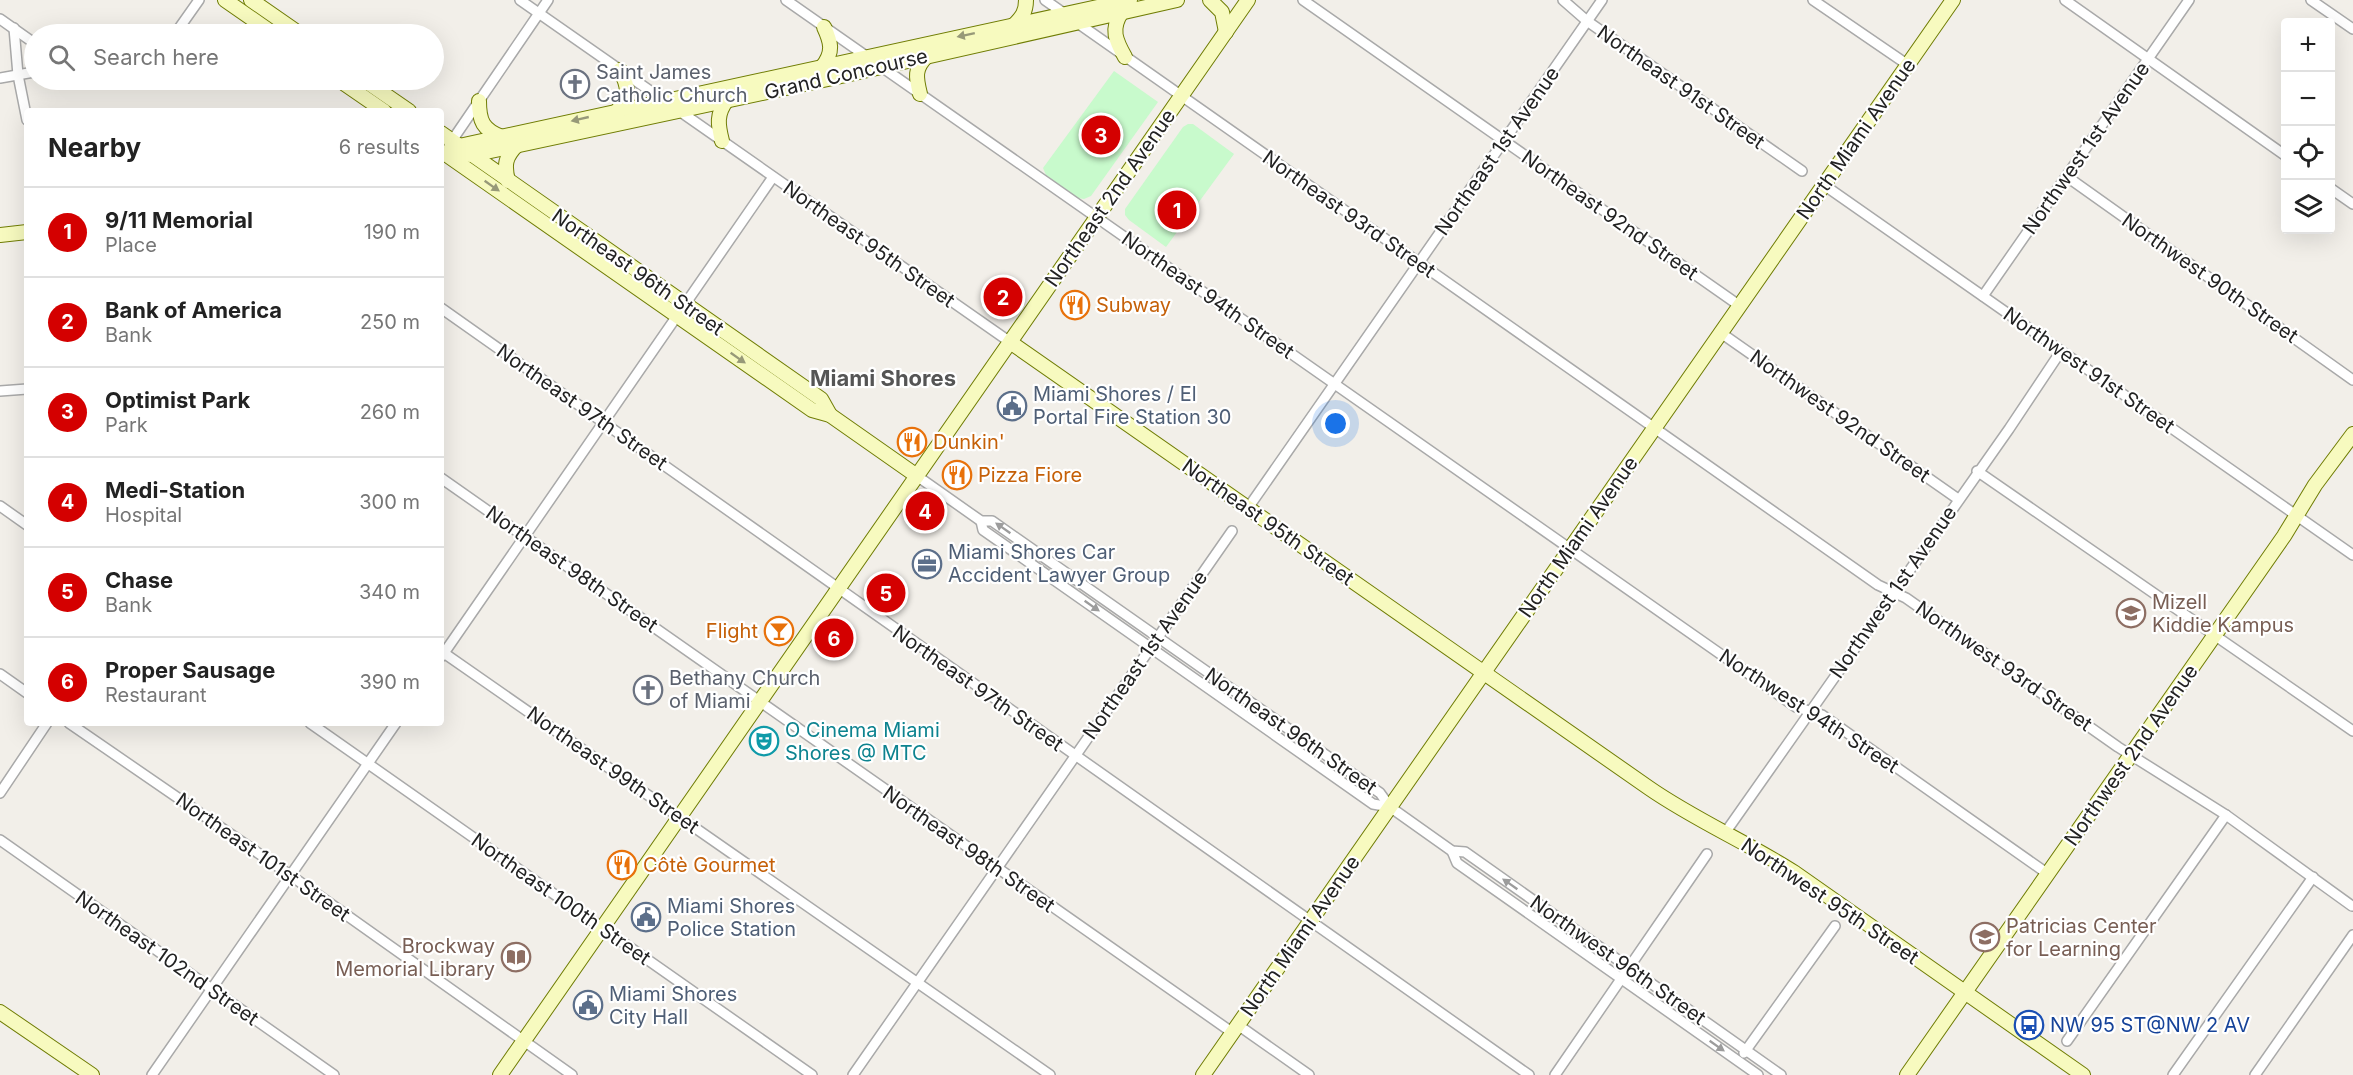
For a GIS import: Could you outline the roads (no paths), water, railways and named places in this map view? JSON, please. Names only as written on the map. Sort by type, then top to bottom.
[{"type":"main road","points":[[225,0],[260,24]]},
{"type":"main road","points":[[251,0],[286,24]]},
{"type":"main road","points":[[1014,25],[1026,10],[1026,0]]},
{"type":"main road","name":"Grand Concourse","points":[[446,148],[1130,0]]},
{"type":"main road","name":"Grand Concourse","points":[[472,155],[881,67],[1177,0]]},
{"type":"main road","points":[[1210,0],[1222,12],[1226,32]]},
{"type":"main road","name":"Northeast 2nd Avenue","points":[[500,1075],[1248,0]]},
{"type":"main road","name":"North Miami Avenue","points":[[1203,1075],[1953,0]]},
{"type":"main road","points":[[1122,12],[1114,32],[1125,57]]},
{"type":"main road","points":[[822,67],[830,53],[831,46],[824,27]]},
{"type":"main road","points":[[920,94],[916,72],[927,56]]},
{"type":"main road","points":[[617,111],[627,96],[628,89],[620,70]]},
{"type":"main road","points":[[354,90],[380,108]]},
{"type":"main road","points":[[379,90],[405,108]]},
{"type":"main road","points":[[722,141],[718,119],[719,112],[727,100]]},
{"type":"main road","points":[[479,101],[482,124],[491,133],[502,137]]},
{"type":"main road","points":[[508,181],[505,162],[517,145]]},
{"type":"main road","name":"Northeast 96th Street","points":[[446,148],[472,155],[681,310]]},
{"type":"main road","name":"Northeast 96th Street","points":[[446,148],[681,310],[821,399],[830,415],[917,476]]},
{"type":"main road","points":[[0,235],[24,232]]},
{"type":"main road","name":"Northeast 95th Street","points":[[1010,342],[1484,673]]},
{"type":"main road","name":"Northwest 2nd Avenue","points":[[1907,1075],[2353,434]]},
{"type":"main road","name":"Northwest 95th Street","points":[[1484,673],[1662,797],[1795,873],[2081,1075]]},
{"type":"main road","points":[[0,1012],[92,1075]]},
{"type":"street","points":[[182,24],[199,0]]},
{"type":"street","name":"Northeast 95th Street","points":[[520,0],[1010,342]]},
{"type":"street","points":[[446,148],[548,0]]},
{"type":"street","name":"Northeast 94th Street","points":[[786,0],[1570,550]]},
{"type":"street","name":"Northeast 93rd Street","points":[[1045,0],[1655,428]]},
{"type":"street","name":"Northeast 92nd Street","points":[[1303,0],[1740,306]]},
{"type":"street","name":"Northeast 91st Street","points":[[1563,0],[1587,21],[1802,171]]},
{"type":"street","name":"Northeast 1st Avenue","points":[[1248,508],[1602,0]]},
{"type":"street","points":[[1813,0],[1908,65]]},
{"type":"street","points":[[2065,0],[2281,152]]},
{"type":"street","name":"Northwest 1st Avenue","points":[[1983,296],[2190,0]]},
{"type":"street","points":[[2312,0],[2353,29]]},
{"type":"street","points":[[0,19],[24,36]]},
{"type":"street","points":[[14,28],[18,75],[25,108]]},
{"type":"street","points":[[0,78],[24,74]]},
{"type":"street","points":[[444,651],[773,177]]},
{"type":"street","name":"Northwest 90th Street","points":[[2066,177],[2353,380]]},
{"type":"street","name":"Northwest 91st Street","points":[[1824,185],[2353,555]]},
{"type":"street","points":[[2335,191],[2353,204]]},
{"type":"street","name":"Northeast 97th Street","points":[[444,310],[1529,1075]]},
{"type":"street","name":"Northwest 92nd Street","points":[[1721,333],[1958,499]]},
{"type":"street","name":"Northwest 1st Avenue","points":[[1725,832],[2061,351]]},
{"type":"street","points":[[0,391],[24,388]]},
{"type":"street","name":"Northwest 93rd Street","points":[[1655,428],[1878,585],[1906,598],[2131,754],[2226,815],[2352,906]]},
{"type":"street","points":[[1977,471],[2353,731]]},
{"type":"street","name":"Northeast 96th Street","points":[[917,476],[981,521],[992,520],[1380,793],[1390,807]]},
{"type":"street","name":"Northeast 98th Street","points":[[444,480],[997,869],[1236,1029],[1309,1075]]},
{"type":"street","points":[[0,506],[24,523]]},
{"type":"street","name":"Northeast 96th Street","points":[[981,521],[983,530],[1373,804],[1390,807]]},
{"type":"street","name":"Northeast 1st Avenue","points":[[853,1075],[1233,531]]},
{"type":"street","name":"Northwest 94th Street","points":[[1570,550],[1796,707],[1821,715],[2048,874]]},
{"type":"street","name":"Northeast 99th Street","points":[[444,655],[680,816],[1050,1075]]},
{"type":"street","points":[[0,674],[24,691]]},
{"type":"street","points":[[0,793],[45,726]]},
{"type":"street","name":"Northeast 101st Street","points":[[73,726],[290,875],[572,1075]]},
{"type":"street","name":"Northeast 100th Street","points":[[314,726],[812,1075]]},
{"type":"street","points":[[152,1075],[394,726]]},
{"type":"street","name":"Northwest 96th Street","points":[[1390,807],[1452,850],[1465,852],[1781,1075]]},
{"type":"street","points":[[2067,1041],[2226,815]]},
{"type":"street","name":"Northeast 102nd Street","points":[[0,840],[334,1075]]},
{"type":"street","name":"Northwest 96th Street","points":[[1452,850],[1457,863],[1758,1075]]},
{"type":"street","points":[[1555,1075],[1707,854]]},
{"type":"street","points":[[2173,1075],[2313,876]]},
{"type":"street","points":[[1738,1061],[1835,926]]},
{"type":"street","points":[[2255,1075],[2353,935]]},
{"type":"place","name":"Saint James Catholic Church","points":[[575,84]]},
{"type":"place","name":"Optimist Park","points":[[1101,135]]},
{"type":"place","name":"9/11 Memorial","points":[[1177,210]]},
{"type":"place","name":"Bank of America","points":[[1003,297]]},
{"type":"place","name":"Subway","points":[[1075,305]]},
{"type":"place","name":"Miami Shores / El Portal Fire Station 30","points":[[1012,406]]},
{"type":"place","name":"Dunkin'","points":[[912,442]]},
{"type":"place","name":"Pizza Fiore","points":[[957,475]]},
{"type":"place","name":"Medi-Station","points":[[925,511]]},
{"type":"place","name":"Miami Shores Car Accident Lawyer Group","points":[[927,564]]},
{"type":"place","name":"Chase","points":[[886,593]]},
{"type":"place","name":"Mizell Kiddie Kampus","points":[[2131,613]]},
{"type":"place","name":"Flight","points":[[779,631]]},
{"type":"place","name":"Proper Sausage","points":[[834,638]]},
{"type":"place","name":"Bethany Church of Miami","points":[[648,690]]},
{"type":"place","name":"O Cinema Miami Shores @ MTC","points":[[764,741]]},
{"type":"place","name":"Côtè Gourmet","points":[[622,865]]},
{"type":"place","name":"Miami Shores Police Station","points":[[646,917]]},
{"type":"place","name":"Patricias Center for Learning","points":[[1985,937]]},
{"type":"place","name":"Brockway Memorial Library","points":[[516,957]]},
{"type":"place","name":"Miami Shores City Hall","points":[[588,1005]]},
{"type":"place","name":"NW 95 ST@NW 2 AV","points":[[2029,1025]]},
{"type":"district","name":"Miami Shores","points":[[883,378]]}]
